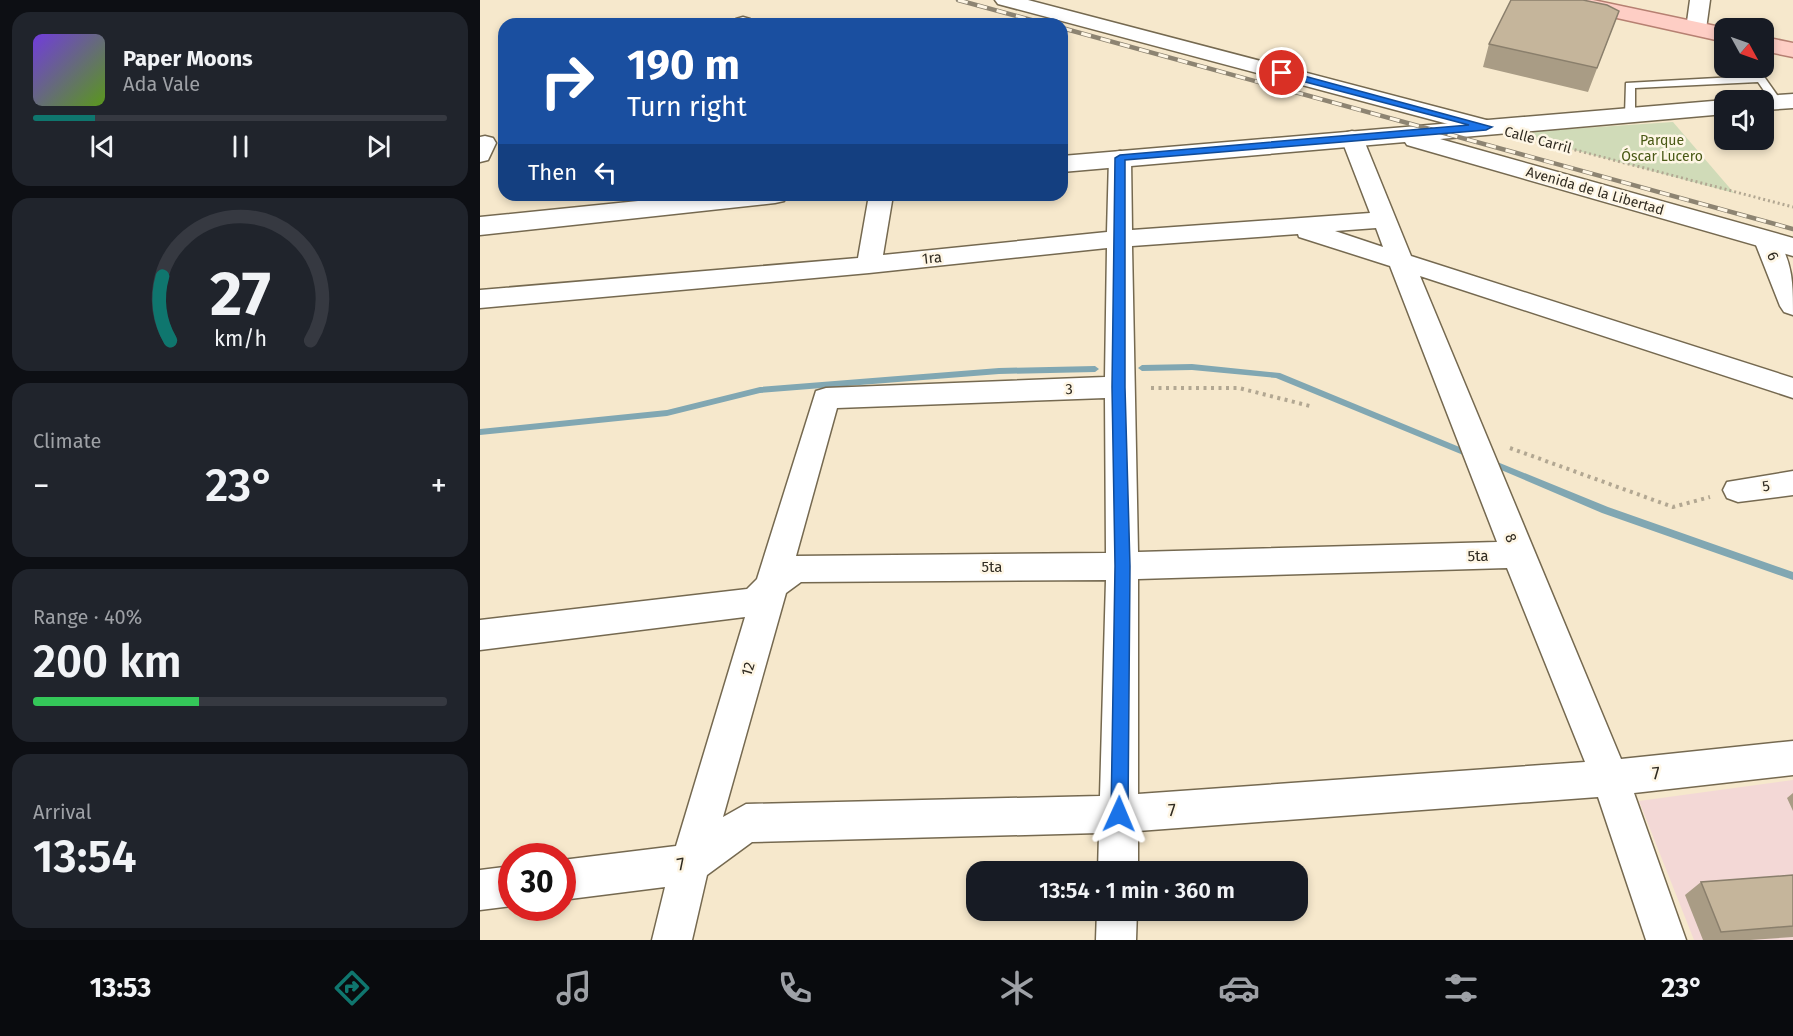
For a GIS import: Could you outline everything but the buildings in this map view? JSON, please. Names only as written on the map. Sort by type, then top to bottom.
[{"type":"main road","points":[[1563,0],[1714,33]]},
{"type":"main road","points":[[1068,163],[1714,108]]},
{"type":"main road","name":"Avenida de la Libertad","points":[[1397,134],[1793,247]]},
{"type":"main road","points":[[480,226],[683,201]]},
{"type":"street","name":"Calle Carril","points":[[1005,0],[1486,127]]},
{"type":"street","points":[[1696,29],[1700,0]]},
{"type":"street","name":"8","points":[[1352,138],[1469,434],[1610,778],[1666,940]]},
{"type":"street","points":[[1118,861],[1122,566],[1119,387],[1120,158]]},
{"type":"street","points":[[869,265],[880,201]]},
{"type":"street","name":"1ra","points":[[480,300],[869,265],[1120,239],[1384,220]]},
{"type":"street","points":[[1295,226],[1793,388]]},
{"type":"street","name":"6","points":[[1766,240],[1793,306]]},
{"type":"street","name":"3","points":[[826,398],[1119,387]]},
{"type":"street","name":"12","points":[[672,940],[690,864],[774,583],[826,398]]},
{"type":"street","name":"5","points":[[1738,490],[1793,483]]},
{"type":"street","name":"5ta","points":[[480,635],[755,602],[774,583],[796,569],[1122,566],[1518,555]]},
{"type":"street","name":"7","points":[[576,878],[690,864],[746,823],[1119,814],[1610,778],[1793,758]]},
{"type":"street","points":[[480,890],[498,888]]},
{"type":"street","points":[[1116,940],[1117,921]]},
{"type":"lane","points":[[1630,115],[1630,85],[1761,79],[1778,102]]},
{"type":"path","name":"Calle Carril","points":[[1556,145],[1793,207]]},
{"type":"path","points":[[1119,387],[1239,388],[1310,406]]},
{"type":"path","points":[[1469,434],[1672,507],[1738,490]]},
{"type":"shaded area","points":[[1793,780],[1793,940],[1694,940],[1639,801]]},
{"type":"green space","name":"Parque Óscar Lucero","points":[[1673,122],[1734,193],[1511,133]]},
{"type":"waterway","points":[[1142,368],[1192,367],[1277,375],[1471,455]]},
{"type":"waterway","points":[[480,432],[667,413],[760,390],[999,371],[1095,369]]},
{"type":"waterway","points":[[1490,462],[1605,510],[1793,576]]},
{"type":"railway","points":[[958,0],[1024,18]]},
{"type":"railway","points":[[1068,30],[1793,229]]},
{"type":"route","points":[[1119,814],[1122,566],[1119,387],[1120,158],[1486,127],[1282,73]]}]
